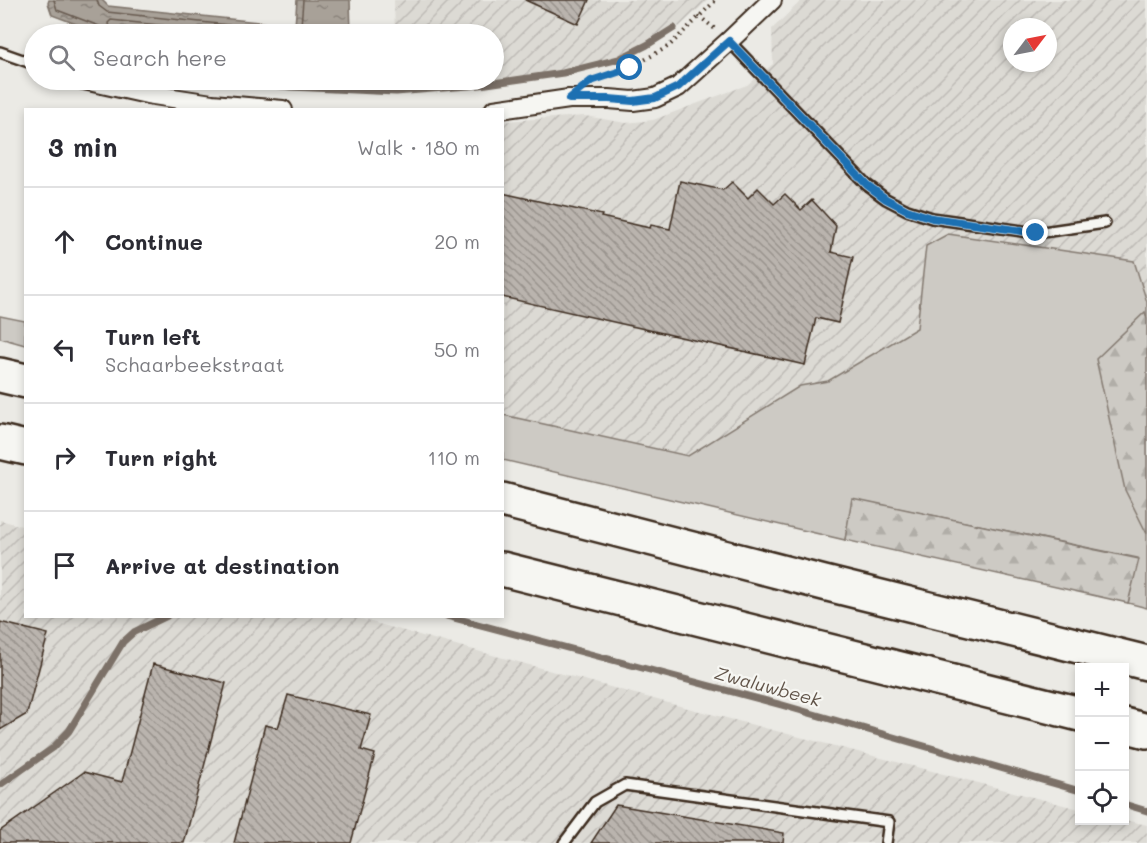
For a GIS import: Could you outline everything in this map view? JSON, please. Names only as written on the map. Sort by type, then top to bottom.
[{"type":"highway","points":[[0,375],[24,381]]},
{"type":"highway","points":[[0,442],[24,448]]},
{"type":"highway","points":[[504,501],[1147,663]]},
{"type":"highway","points":[[504,570],[1075,713]]},
{"type":"highway","points":[[1129,726],[1147,731]]},
{"type":"street","points":[[504,109],[569,99],[633,101],[655,98],[678,87],[772,0]]},
{"type":"street","points":[[129,90],[212,104],[259,108]]},
{"type":"lane","points":[[729,41],[867,185],[886,199],[907,210],[932,218],[1036,233],[1105,223]]},
{"type":"lane","points":[[0,52],[24,60]]},
{"type":"lane","points":[[564,843],[595,802],[625,785],[888,822],[886,843]]},
{"type":"path","points":[[569,99],[591,81],[630,68],[669,46],[716,0]]},
{"type":"shaded area","points":[[394,0],[708,0],[679,27],[675,23],[646,43],[618,57],[562,71],[504,79],[504,24],[395,24]]},
{"type":"shaded area","points":[[802,0],[1147,0],[1147,302],[1134,261],[926,246],[917,328],[828,381],[800,386],[688,456],[504,415],[504,121],[585,116],[626,123],[653,120],[747,85],[773,64],[772,29]]},
{"type":"shaded area","points":[[0,520],[24,527],[24,618],[357,618],[672,704],[1075,808],[1075,825],[1129,825],[1129,821],[1147,825],[1147,843],[0,843]]},
{"type":"green space","points":[[948,234],[1134,261],[1147,302],[1147,608],[1128,603],[1138,558],[853,499],[845,540],[504,460],[504,415],[688,456],[800,386],[828,381],[917,328],[926,246]]},
{"type":"green space","points":[[1145,312],[1147,319],[1147,534],[1125,490],[1096,359]]},
{"type":"green space","points":[[0,316],[24,321],[24,345],[0,338]]},
{"type":"green space","points":[[852,498],[1139,559],[1128,603],[845,540]]},
{"type":"water","points":[[49,0],[102,0],[108,6],[276,24],[76,24],[52,15]]},
{"type":"water","points":[[297,0],[350,0],[351,24],[295,24]]},
{"type":"building","points":[[525,0],[589,0],[578,24]]},
{"type":"building","points":[[680,181],[723,190],[732,182],[748,198],[758,188],[774,204],[785,194],[801,210],[812,200],[836,226],[831,252],[853,257],[838,323],[816,318],[805,365],[504,297],[504,193],[650,228],[651,225],[670,229]]},
{"type":"building","points":[[0,622],[48,634],[27,714],[0,730]]},
{"type":"building","points":[[153,664],[226,683],[184,843],[0,843],[0,831],[84,772],[122,782]]},
{"type":"building","points":[[288,695],[371,715],[361,750],[375,754],[351,843],[234,843],[265,725],[278,728]]},
{"type":"building","points":[[616,805],[784,833],[783,843],[591,843]]},
{"type":"waterway","points":[[504,82],[563,73],[619,59],[674,28]]},
{"type":"waterway","points":[[354,90],[396,92],[420,90]]},
{"type":"waterway","name":"Zwaluwbeek","points":[[0,785],[53,748],[69,731],[123,642],[134,632],[163,618]]},
{"type":"waterway","name":"Zwaluwbeek","points":[[455,618],[782,705],[1075,790]]},
{"type":"waterway","name":"Zwaluwbeek","points":[[1129,806],[1147,811]]},
{"type":"route","points":[[630,68],[591,81],[569,99],[633,101],[655,98],[678,87],[729,41],[867,185],[886,199],[907,210],[932,218],[1036,233]]}]
